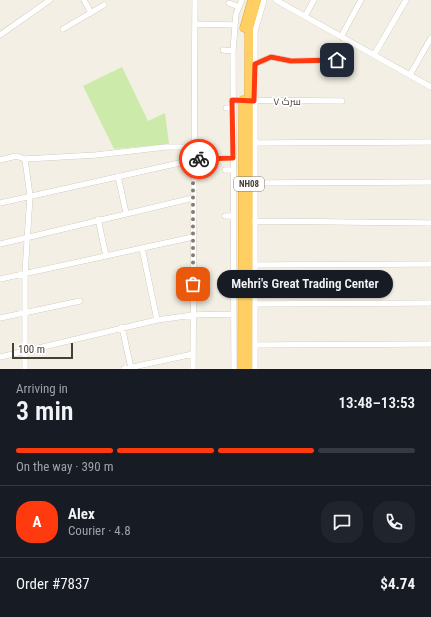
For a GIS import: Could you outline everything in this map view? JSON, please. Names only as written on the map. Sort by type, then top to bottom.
[{"type":"highway","name":"NH08","points":[[248,369],[248,101],[244,25],[252,0]]},
{"type":"highway","name":"NH08","points":[[242,369],[249,28],[257,0]]},
{"type":"street","points":[[0,35],[50,0]]},
{"type":"street","points":[[84,0],[90,13]]},
{"type":"street","points":[[192,369],[195,0]]},
{"type":"street","points":[[255,369],[254,143],[248,101],[255,64],[255,31],[264,0]]},
{"type":"street","points":[[276,0],[431,88]]},
{"type":"street","points":[[305,16],[314,0]]},
{"type":"street","points":[[341,37],[361,0]]},
{"type":"street","points":[[374,55],[406,0]]},
{"type":"street","points":[[229,3],[239,2],[233,51],[232,100],[234,369]]},
{"type":"street","points":[[63,29],[104,5]]},
{"type":"street","points":[[195,24],[235,25]]},
{"type":"street","points":[[410,75],[431,38]]},
{"type":"street","points":[[223,50],[233,51]]},
{"type":"street","points":[[255,64],[271,57],[291,61],[337,60]]},
{"type":"street","name":"سرک ۷","points":[[232,100],[342,101]]},
{"type":"street","points":[[226,108],[232,108]]},
{"type":"street","points":[[254,143],[431,142]]},
{"type":"street","points":[[0,160],[16,156],[25,159],[96,155],[166,147],[194,147]]},
{"type":"street","points":[[0,203],[193,160],[206,158],[233,158]]},
{"type":"street","points":[[25,159],[30,196],[25,273],[25,369]]},
{"type":"street","points":[[225,170],[233,170]]},
{"type":"street","points":[[118,176],[126,213]]},
{"type":"street","points":[[254,183],[431,182]]},
{"type":"street","points":[[0,244],[98,219],[193,198]]},
{"type":"street","points":[[225,216],[233,216]]},
{"type":"street","points":[[98,219],[106,256]]},
{"type":"street","points":[[254,221],[431,222]]},
{"type":"street","points":[[0,279],[194,237]]},
{"type":"street","points":[[142,248],[157,320]]},
{"type":"street","points":[[255,265],[431,264]]},
{"type":"street","points":[[0,318],[80,301]]},
{"type":"street","points":[[255,304],[431,303]]},
{"type":"street","points":[[0,357],[122,327],[157,320],[193,315],[233,314]]},
{"type":"street","points":[[122,327],[131,368]]},
{"type":"street","points":[[255,345],[431,344]]},
{"type":"street","points":[[124,369],[193,354]]},
{"type":"green space","points":[[122,67],[148,121],[165,113],[169,144],[114,149],[83,86]]},
{"type":"way so far","points":[[193,284],[193,160],[199,159]]},
{"type":"place","name":"Mehri's Great Trading Center","points":[[193,284]]},
{"type":"route","points":[[199,159],[233,158],[232,100],[254,101],[255,64],[271,57],[280,57],[285,61],[337,60]]}]
